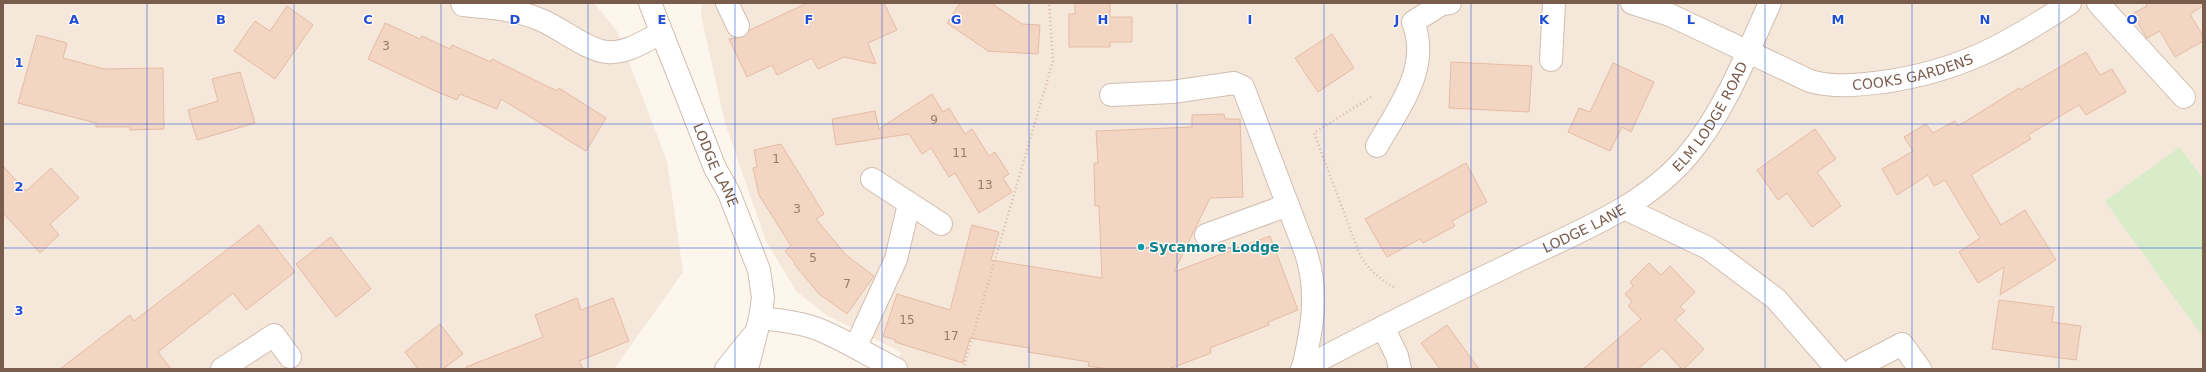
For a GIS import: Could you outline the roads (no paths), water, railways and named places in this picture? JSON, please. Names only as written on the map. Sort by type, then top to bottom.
[{"type":"street","points":[[462,3],[463,5],[512,11],[532,16],[554,26],[591,47],[607,52],[622,51],[652,14]]},
{"type":"street","points":[[727,3],[738,26]]},
{"type":"street","points":[[1377,146],[1405,96],[1418,66],[1419,41],[1413,22],[1445,3]]},
{"type":"street","points":[[1551,60],[1554,3]]},
{"type":"street","name":"COOKS GARDENS","points":[[1632,3],[1670,15],[1810,81],[1826,85],[1843,86],[1916,77],[1966,62],[1998,47],[2070,3]]},
{"type":"street","name":"ELM LODGE ROAD","points":[[1624,208],[1670,174],[1688,156],[1724,103],[1770,3]]},
{"type":"street","points":[[2098,3],[2184,97]]},
{"type":"street","name":"LODGE LANE","points":[[652,14],[712,160],[729,194],[759,270],[763,298],[758,326],[747,369]]},
{"type":"street","points":[[1111,95],[1172,92],[1232,83],[1239,84],[1244,89],[1306,253],[1314,287],[1312,323],[1302,369]]},
{"type":"street","points":[[872,179],[941,224]]},
{"type":"street","points":[[856,346],[896,259],[909,204]]},
{"type":"street","points":[[1206,235],[1288,204]]},
{"type":"street","name":"LODGE LANE","points":[[1302,369],[1383,327],[1624,208],[1708,248],[1776,299],[1837,369]]},
{"type":"street","points":[[726,369],[758,326],[787,321],[815,328],[856,346],[896,369]]},
{"type":"street","points":[[1383,327],[1397,356],[1400,369]]},
{"type":"street","points":[[222,369],[274,335],[290,357]]},
{"type":"street","points":[[1854,369],[1902,344],[1920,369]]},
{"type":"place","name":"Sycamore Lodge","points":[[1141,247]]}]
